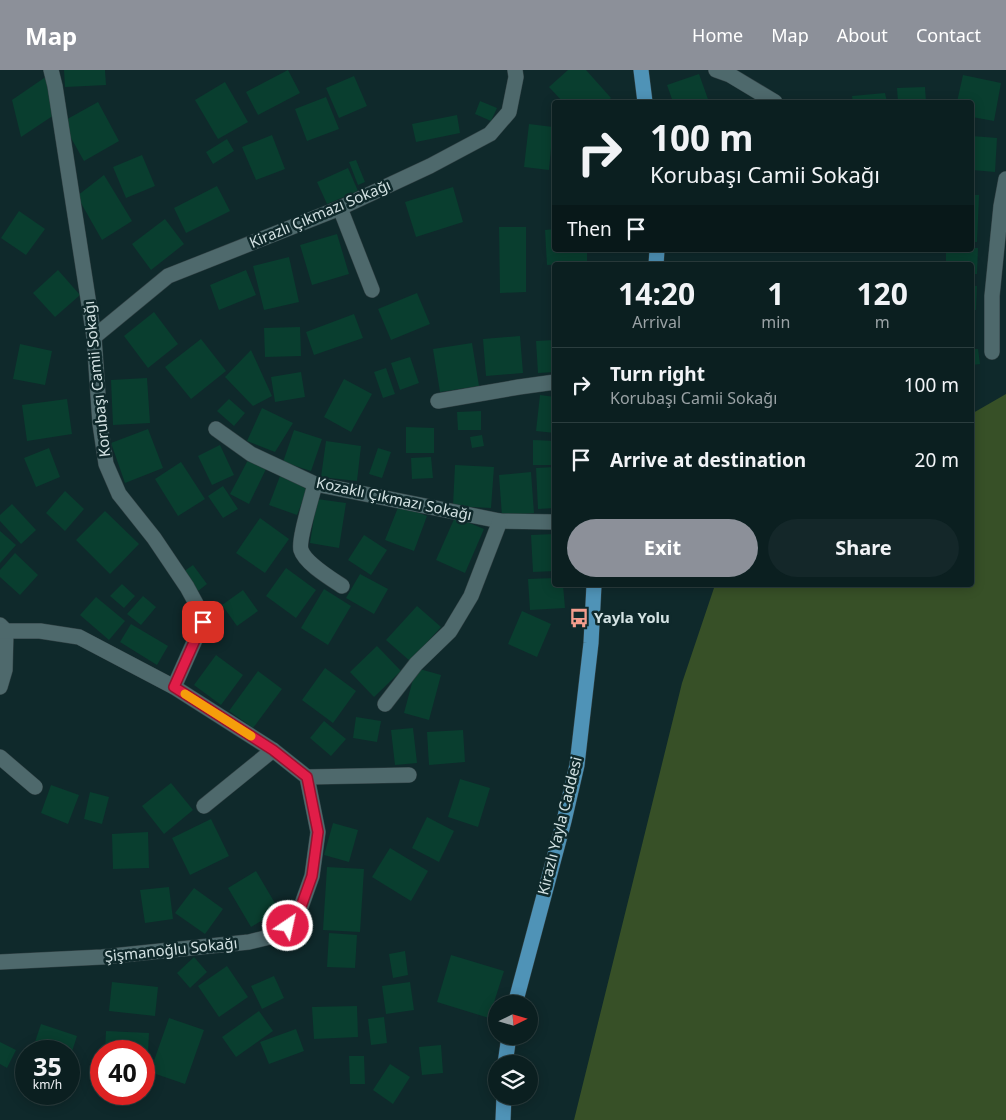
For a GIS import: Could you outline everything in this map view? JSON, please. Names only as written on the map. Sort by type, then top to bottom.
[{"type":"main road","points":[[641,70],[645,100]]},
{"type":"main road","name":"Kirazlı Yayla Caddesi","points":[[516,995],[564,821],[577,765],[591,643],[594,587]]},
{"type":"main road","points":[[503,1120],[504,1105]]},
{"type":"street","name":"Korubaşı Camii Sokağı","points":[[51,70],[94,337],[100,424],[106,464],[119,494],[154,538],[187,587],[199,609],[203,622],[174,687]]},
{"type":"street","name":"Kirazlı Çıkmazı Sokağı","points":[[94,337],[168,276],[340,208],[430,166],[490,134],[509,112],[516,77],[515,70]]},
{"type":"street","points":[[716,70],[730,75],[772,100]]},
{"type":"street","points":[[992,352],[992,296],[1001,206],[1006,179]]},
{"type":"street","points":[[340,208],[372,290]]},
{"type":"street","points":[[438,401],[552,382]]},
{"type":"street","name":"Kozaklı Çıkmazı Sokağı","points":[[216,429],[251,454],[315,484],[500,521],[552,522]]},
{"type":"street","points":[[315,484],[300,548],[303,555],[320,572],[342,586]]},
{"type":"street","points":[[386,704],[416,664],[450,631],[471,596],[500,521]]},
{"type":"street","points":[[0,687],[5,670],[2,629],[40,631],[79,637],[174,687],[273,750],[307,777],[409,775]]},
{"type":"street","points":[[204,806],[273,750]]},
{"type":"street","points":[[0,757],[35,787]]},
{"type":"street","name":"Şişmanoğlu Sokağı","points":[[0,962],[102,957],[249,942],[278,935],[297,918],[312,876],[318,832],[307,777]]},
{"type":"green space","points":[[1006,394],[1006,1120],[574,1120],[682,683],[714,587],[974,587],[974,412]]},
{"type":"building","points":[[64,70],[105,70],[106,85],[65,87]]},
{"type":"building","points":[[288,70],[300,93],[258,115],[246,92]]},
{"type":"building","points":[[568,70],[586,70],[611,98],[608,100],[561,100],[549,87]]},
{"type":"building","points":[[699,74],[708,100],[672,100],[667,85]]},
{"type":"building","points":[[963,75],[1001,83],[994,121],[974,117],[974,100],[957,100]]},
{"type":"building","points":[[47,76],[54,115],[21,137],[12,100]]},
{"type":"building","points":[[354,76],[367,106],[339,118],[326,88]]},
{"type":"building","points":[[225,82],[248,122],[218,139],[195,100]]},
{"type":"building","points":[[925,87],[926,100],[898,100],[897,88]]},
{"type":"building","points":[[885,93],[887,100],[853,100],[852,96]]},
{"type":"building","points":[[326,97],[339,129],[307,141],[295,109]]},
{"type":"building","points":[[480,101],[497,108],[491,121],[475,114]]},
{"type":"building","points":[[98,102],[119,141],[84,161],[62,122]]},
{"type":"building","points":[[457,115],[460,133],[416,142],[412,124]]},
{"type":"building","points":[[529,124],[552,127],[549,170],[524,167]]},
{"type":"building","points":[[272,135],[285,169],[256,180],[242,147]]},
{"type":"building","points":[[974,136],[997,138],[995,172],[974,170]]},
{"type":"building","points":[[227,139],[234,151],[213,164],[206,152]]},
{"type":"building","points":[[142,155],[155,186],[126,198],[113,167]]},
{"type":"building","points":[[356,160],[365,182],[358,185],[349,162]]},
{"type":"building","points":[[348,168],[358,191],[327,204],[317,182]]},
{"type":"building","points":[[104,175],[132,221],[102,240],[77,196]]},
{"type":"building","points":[[217,186],[230,211],[186,233],[174,208]]},
{"type":"building","points":[[453,187],[463,222],[416,237],[405,202]]},
{"type":"building","points":[[974,195],[979,195],[977,242],[974,242]]},
{"type":"building","points":[[19,211],[45,229],[26,255],[1,238]]},
{"type":"building","points":[[165,219],[184,244],[151,270],[132,244]]},
{"type":"building","points":[[499,227],[526,227],[526,292],[500,293]]},
{"type":"building","points":[[552,229],[552,252],[587,252],[587,262],[552,262],[552,265],[547,265],[545,230]]},
{"type":"building","points":[[337,234],[349,274],[312,285],[300,245]]},
{"type":"building","points":[[974,248],[978,248],[977,274],[974,274],[974,262],[946,262],[946,252],[974,252]]},
{"type":"building","points":[[289,257],[299,302],[264,310],[253,266]]},
{"type":"building","points":[[58,270],[80,295],[55,317],[33,293]]},
{"type":"building","points":[[246,270],[256,295],[219,310],[210,285]]},
{"type":"building","points":[[974,286],[977,286],[976,310],[974,310]]},
{"type":"building","points":[[417,293],[430,324],[391,340],[378,309]]},
{"type":"building","points":[[154,312],[178,344],[148,368],[124,336]]},
{"type":"building","points":[[354,314],[363,338],[314,355],[306,332]]},
{"type":"building","points":[[300,327],[301,356],[265,357],[264,328]]},
{"type":"building","points":[[520,336],[523,373],[486,376],[483,339]]},
{"type":"building","points":[[201,339],[226,371],[191,399],[165,367]]},
{"type":"building","points":[[552,340],[552,372],[538,373],[536,341]]},
{"type":"building","points":[[472,343],[479,386],[440,392],[433,349]]},
{"type":"building","points":[[20,344],[52,351],[45,385],[13,379]]},
{"type":"building","points":[[974,349],[978,349],[980,364],[974,365]]},
{"type":"building","points":[[251,350],[272,396],[253,406],[225,377]]},
{"type":"building","points":[[410,357],[419,383],[400,390],[391,363]]},
{"type":"building","points":[[386,368],[395,394],[383,398],[374,372]]},
{"type":"building","points":[[301,372],[305,397],[275,402],[271,377]]},
{"type":"building","points":[[147,378],[150,423],[113,425],[111,380]]},
{"type":"building","points":[[344,379],[372,394],[351,432],[324,417]]},
{"type":"building","points":[[540,395],[552,397],[552,433],[536,431]]},
{"type":"building","points":[[67,399],[72,434],[27,441],[22,405]]},
{"type":"building","points":[[229,399],[245,413],[234,426],[217,411]]},
{"type":"building","points":[[262,408],[293,423],[275,452],[247,441]]},
{"type":"building","points":[[481,411],[481,430],[458,430],[457,412]]},
{"type":"building","points":[[406,427],[434,428],[434,453],[406,453]]},
{"type":"building","points":[[148,429],[163,468],[125,483],[111,443]]},
{"type":"building","points":[[294,430],[322,439],[311,471],[283,462]]},
{"type":"building","points":[[482,435],[484,446],[472,448],[470,437]]},
{"type":"building","points":[[533,440],[552,441],[552,465],[533,465]]},
{"type":"building","points":[[326,441],[361,446],[357,481],[321,477]]},
{"type":"building","points":[[220,445],[234,475],[212,485],[198,456]]},
{"type":"building","points":[[49,448],[60,477],[36,487],[24,458]]},
{"type":"building","points":[[378,448],[391,452],[382,478],[369,474]]},
{"type":"building","points":[[431,457],[433,478],[412,479],[411,458]]},
{"type":"building","points":[[248,460],[266,469],[249,504],[230,494]]},
{"type":"building","points":[[181,462],[205,499],[178,516],[155,479]]},
{"type":"building","points":[[455,465],[494,467],[491,508],[453,506]]},
{"type":"building","points":[[552,467],[552,508],[538,509],[536,468]]},
{"type":"building","points":[[531,472],[534,513],[502,516],[499,475]]},
{"type":"building","points":[[280,476],[308,487],[297,515],[269,505]]},
{"type":"building","points":[[223,486],[238,509],[223,518],[208,496]]},
{"type":"building","points":[[65,491],[84,509],[65,531],[46,513]]},
{"type":"building","points":[[317,499],[346,503],[339,548],[310,543]]},
{"type":"building","points":[[12,504],[36,530],[21,544],[0,521],[0,515]]},
{"type":"building","points":[[399,505],[427,516],[414,551],[385,540]]},
{"type":"building","points":[[105,511],[139,544],[110,574],[76,540]]},
{"type":"building","points":[[455,517],[484,529],[465,573],[436,560]]},
{"type":"building","points":[[260,518],[289,539],[265,573],[236,553]]},
{"type":"building","points":[[0,531],[16,545],[0,563]]},
{"type":"building","points":[[552,534],[552,571],[533,572],[531,535]]},
{"type":"building","points":[[364,535],[387,550],[371,575],[348,560]]},
{"type":"building","points":[[15,553],[38,575],[20,595],[0,577],[0,570]]},
{"type":"building","points":[[193,565],[207,584],[198,591],[183,572]]},
{"type":"building","points":[[286,568],[316,590],[296,618],[266,596]]},
{"type":"building","points":[[360,574],[388,589],[374,614],[346,598]]},
{"type":"building","points":[[552,578],[552,587],[563,587],[565,608],[530,610],[528,579]]},
{"type":"building","points":[[122,584],[135,596],[124,608],[110,596]]},
{"type":"building","points":[[324,589],[351,606],[328,645],[301,628]]},
{"type":"building","points":[[243,590],[258,611],[237,626],[222,605]]},
{"type":"building","points":[[143,596],[156,607],[141,625],[127,614]]},
{"type":"building","points":[[96,597],[125,621],[109,640],[80,615]]},
{"type":"building","points":[[417,606],[441,627],[410,661],[386,640]]},
{"type":"building","points":[[522,611],[551,624],[537,657],[508,644]]},
{"type":"building","points":[[131,624],[168,646],[157,665],[120,642]]},
{"type":"building","points":[[377,646],[401,671],[374,697],[350,672]]},
{"type":"building","points":[[216,655],[243,675],[221,705],[194,685]]},
{"type":"building","points":[[325,668],[356,691],[333,723],[302,700]]},
{"type":"building","points":[[416,668],[441,675],[429,720],[404,713]]},
{"type":"building","points":[[258,671],[282,689],[253,728],[229,711]]},
{"type":"building","points":[[356,717],[381,721],[377,742],[353,738]]},
{"type":"building","points":[[324,721],[346,739],[331,756],[310,738]]},
{"type":"building","points":[[413,728],[417,763],[395,765],[391,730]]},
{"type":"building","points":[[463,730],[465,762],[429,765],[427,732]]},
{"type":"building","points":[[460,779],[490,788],[478,827],[448,817]]},
{"type":"building","points":[[171,783],[193,810],[164,834],[142,806]]},
{"type":"building","points":[[51,785],[79,795],[68,824],[41,813]]},
{"type":"building","points":[[90,792],[109,797],[102,824],[84,819]]},
{"type":"building","points":[[427,817],[454,831],[439,862],[412,848]]},
{"type":"building","points":[[211,819],[229,856],[190,875],[172,838]]},
{"type":"building","points":[[333,823],[358,830],[349,862],[324,855]]},
{"type":"building","points":[[148,832],[149,868],[113,869],[112,834]]},
{"type":"building","points":[[390,848],[428,871],[411,901],[372,877]]},
{"type":"building","points":[[327,867],[364,869],[360,932],[323,930]]},
{"type":"building","points":[[256,871],[279,910],[251,927],[228,888]]},
{"type":"building","points":[[169,887],[173,919],[145,923],[140,890]]},
{"type":"building","points":[[194,888],[223,909],[205,934],[175,913]]},
{"type":"building","points":[[329,933],[357,935],[355,968],[327,967]]},
{"type":"building","points":[[405,951],[408,975],[393,978],[389,954]]},
{"type":"building","points":[[451,955],[504,971],[496,995],[488,995],[488,1018],[437,1002]]},
{"type":"building","points":[[194,957],[207,972],[190,988],[177,973]]},
{"type":"building","points":[[227,966],[248,997],[219,1017],[198,986]]},
{"type":"building","points":[[274,976],[284,998],[262,1009],[251,986]]},
{"type":"building","points":[[112,982],[158,987],[155,1016],[109,1011]]},
{"type":"building","points":[[410,982],[414,1010],[386,1014],[382,986]]},
{"type":"building","points":[[357,1006],[358,1037],[314,1039],[312,1007]]},
{"type":"building","points":[[259,1011],[273,1031],[236,1057],[222,1037]]},
{"type":"building","points":[[384,1017],[387,1043],[371,1045],[368,1019]]},
{"type":"building","points":[[169,1018],[204,1030],[185,1084],[155,1074],[155,1058]]},
{"type":"building","points":[[41,1024],[77,1036],[76,1040],[36,1040]]},
{"type":"building","points":[[296,1029],[304,1051],[269,1064],[260,1042]]},
{"type":"building","points":[[106,1031],[149,1033],[149,1040],[106,1040]]},
{"type":"building","points":[[0,1042],[15,1050],[15,1052],[7,1068],[0,1064]]},
{"type":"building","points":[[441,1045],[443,1073],[422,1075],[419,1047]]},
{"type":"building","points":[[349,1056],[364,1056],[365,1084],[350,1084]]},
{"type":"building","points":[[390,1064],[410,1077],[393,1104],[373,1090]]},
{"type":"slow traffic","points":[[185,694],[251,736]]},
{"type":"place","name":"Yayla Yolu","points":[[579,618]]},
{"type":"route","points":[[203,622],[174,687],[273,750],[307,777],[318,832],[312,876],[297,918],[288,926]]}]
